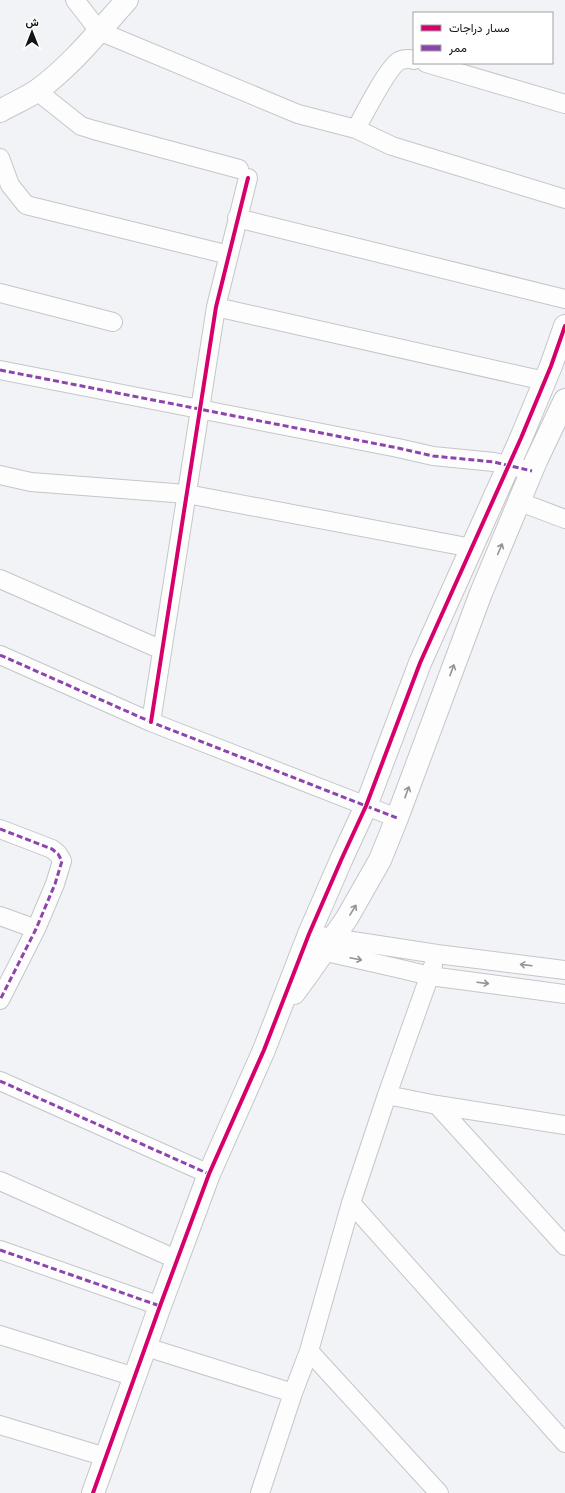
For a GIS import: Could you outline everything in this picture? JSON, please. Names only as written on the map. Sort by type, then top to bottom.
[{"type":"street","points":[[75,0],[100,31],[298,114],[356,129],[392,146],[565,199]]},
{"type":"street","points":[[0,110],[37,91],[69,63],[127,0]]},
{"type":"street","points":[[356,129],[390,70],[398,61],[413,60]]},
{"type":"street","points":[[429,64],[565,104]]},
{"type":"street","points":[[37,91],[81,126],[243,174],[237,218],[216,306],[150,722]]},
{"type":"street","points":[[0,158],[10,185],[26,205],[229,255]]},
{"type":"street","points":[[237,218],[565,299]]},
{"type":"street","points":[[0,293],[113,322]]},
{"type":"street","points":[[216,306],[545,381]]},
{"type":"street","points":[[318,943],[342,858],[366,806],[420,663],[508,464],[521,438],[545,381],[565,326]]},
{"type":"street","points":[[0,370],[433,456],[508,464],[532,471]]},
{"type":"street","points":[[94,1493],[160,1306],[209,1174],[281,1009],[318,943],[365,889],[380,860],[481,593],[532,471],[562,412],[531,413]]},
{"type":"street","points":[[0,475],[31,482],[187,494],[472,548]]},
{"type":"street","points":[[520,502],[565,519]]},
{"type":"street","points":[[0,579],[162,650]]},
{"type":"street","points":[[0,654],[150,722],[397,818]]},
{"type":"street","points":[[0,829],[52,849],[61,858],[62,862],[36,929],[0,1000]]},
{"type":"street","points":[[0,916],[36,929]]},
{"type":"street","points":[[318,943],[437,954],[565,970]]},
{"type":"street","points":[[318,943],[430,976],[565,994]]},
{"type":"street","points":[[260,1493],[293,1393],[309,1351],[350,1202],[437,954]]},
{"type":"street","points":[[0,1081],[209,1174]]},
{"type":"street","points":[[387,1095],[565,1125]]},
{"type":"street","points":[[437,1104],[565,1246]]},
{"type":"street","points":[[0,1181],[178,1260]]},
{"type":"street","points":[[350,1202],[565,1443]]},
{"type":"street","points":[[0,1250],[160,1306]]},
{"type":"street","points":[[0,1335],[135,1377]]},
{"type":"street","points":[[146,1347],[293,1393]]},
{"type":"street","points":[[309,1351],[439,1493]]},
{"type":"street","points":[[0,1424],[106,1457]]},
{"type":"marked path","points":[[0,370],[433,456],[494,462],[532,471]]},
{"type":"marked path","points":[[0,655],[151,722],[397,818]]},
{"type":"marked path","points":[[0,829],[52,849],[58,854],[62,861],[55,884],[36,929],[0,1000]]},
{"type":"marked path","points":[[0,1081],[209,1174]]},
{"type":"marked path","points":[[0,1250],[160,1306]]},
{"type":"cycle path","points":[[151,722],[216,307],[248,178]]},
{"type":"cycle path","points":[[93,1493],[209,1174],[264,1050],[309,934],[366,806],[420,663],[521,438],[551,366],[565,326]]}]
